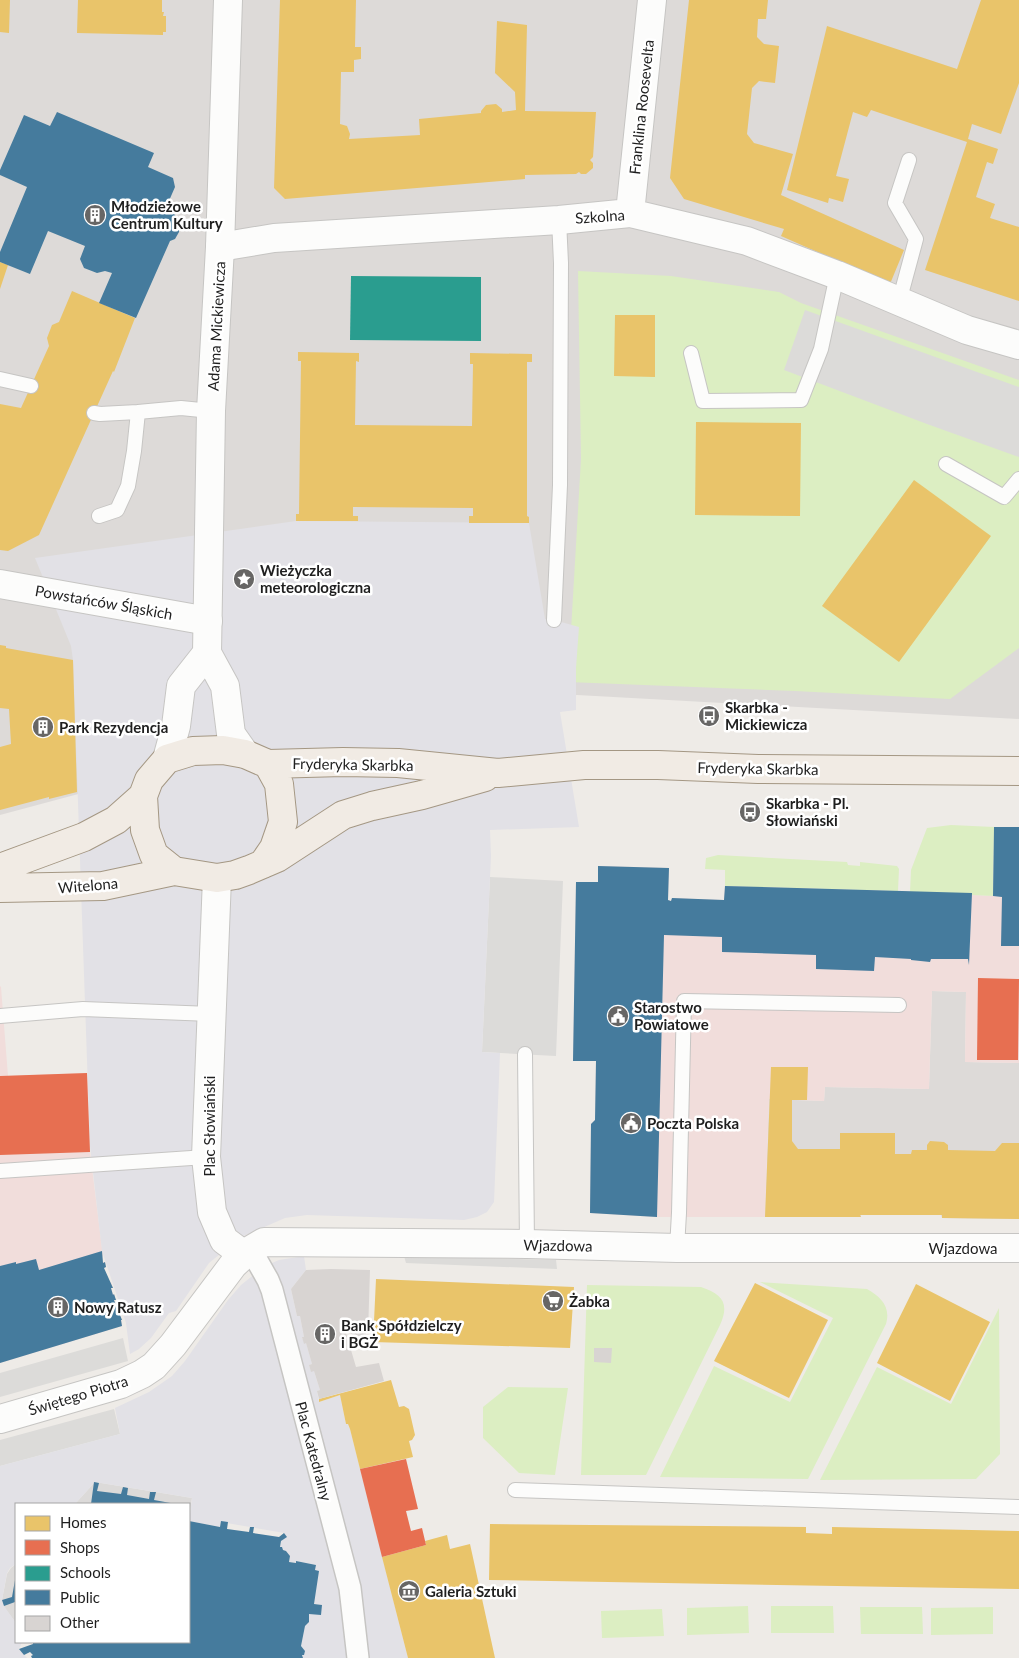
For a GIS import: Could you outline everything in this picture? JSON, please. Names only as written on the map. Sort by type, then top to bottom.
[{"type":"main road","points":[[223,750],[257,759],[279,784],[283,822],[274,848],[263,864],[235,875],[217,878],[174,871],[154,855],[145,830],[143,796],[149,780],[167,759],[193,751],[223,750]]},
{"type":"main road","name":"Fryderyka Skarbka","points":[[257,759],[398,763],[498,773]]},
{"type":"main road","name":"Fryderyka Skarbka","points":[[263,864],[302,843],[343,815],[498,773],[584,765],[758,769],[1019,771]]},
{"type":"main road","points":[[0,868],[84,837],[116,820],[143,796]]},
{"type":"main road","name":"Witelona","points":[[0,888],[102,886],[174,871]]},
{"type":"street","name":"Adama Mickiewicza","points":[[207,653],[211,411],[220,247],[228,0]]},
{"type":"street","name":"Franklina Roosevelta","points":[[630,213],[652,0]]},
{"type":"street","name":"Szkolna","points":[[220,247],[274,238],[559,220],[630,213],[747,241],[837,275],[967,330],[1019,345]]},
{"type":"street","name":"Powstańców Śląskich","points":[[0,584],[208,621]]},
{"type":"street","points":[[167,759],[176,726],[181,686],[207,653],[225,686],[231,734],[257,759]]},
{"type":"street","name":"Plac Słowiański","points":[[217,878],[206,1158],[212,1212],[224,1240],[247,1252]]},
{"type":"street","name":"Wjazdowa","points":[[154,1366],[173,1345],[222,1278],[247,1252],[264,1242],[528,1244],[677,1248],[1019,1248]]},
{"type":"street","name":"Plac Katedralny","points":[[247,1252],[268,1280],[272,1290],[350,1588],[358,1658]]},
{"type":"street","name":"Świętego Piotra","points":[[0,1418],[121,1384],[154,1366]]},
{"type":"lane","points":[[899,302],[916,239],[895,203],[909,160]]},
{"type":"lane","points":[[554,620],[560,485],[561,264],[559,220]]},
{"type":"lane","points":[[691,353],[703,402],[801,400],[822,349],[837,275]]},
{"type":"lane","points":[[0,379],[32,386]]},
{"type":"lane","points":[[94,413],[138,412],[181,408],[211,411]]},
{"type":"lane","points":[[99,516],[117,510],[128,486],[138,412]]},
{"type":"lane","points":[[946,464],[1004,497],[1019,479]]},
{"type":"lane","points":[[677,1248],[684,1001],[898,1005]]},
{"type":"lane","points":[[0,1016],[83,1009],[211,1014]]},
{"type":"lane","points":[[525,1054],[528,1244]]},
{"type":"lane","points":[[0,1171],[206,1158]]},
{"type":"lane","points":[[515,1490],[1019,1507]]},
{"type":"shaded area","points":[[0,0],[1019,0],[1019,719],[577,695],[311,729],[0,815]]},
{"type":"shaded area","points":[[805,310],[1019,387],[1019,457],[784,370]]},
{"type":"shaded area","points":[[296,521],[529,523],[545,619],[579,627],[576,668],[576,710],[560,712],[579,827],[490,830],[491,856],[482,1052],[500,1053],[494,1202],[487,1212],[464,1220],[307,1215],[285,1218],[241,1237],[209,1263],[176,1311],[169,1313],[151,1338],[130,1354],[126,1323],[102,1251],[90,1146],[73,660],[71,646],[35,558]]},
{"type":"shaded area","points":[[994,827],[1019,827],[1019,1063],[965,1062],[966,992],[932,991],[929,1089],[825,1087],[824,1101],[769,1099],[765,1217],[657,1217],[590,1213],[591,1124],[595,1120],[596,1061],[573,1061],[576,882],[598,882],[598,866],[669,868],[668,900],[671,901],[672,898],[724,900],[725,886],[993,896]]},
{"type":"shaded area","points":[[490,877],[563,881],[556,1056],[482,1052]]},
{"type":"shaded area","points":[[0,986],[8,1076],[87,1073],[90,1152],[102,1257],[103,1262],[105,1262],[106,1267],[104,1268],[109,1283],[111,1282],[113,1288],[111,1288],[122,1320],[122,1326],[0,1363]]},
{"type":"shaded area","points":[[932,991],[966,992],[965,1062],[1019,1063],[1019,1219],[942,1218],[941,1215],[765,1217],[769,1099],[824,1101],[825,1087],[929,1089]]},
{"type":"shaded area","points":[[304,1256],[306,1270],[291,1289],[297,1316],[300,1316],[304,1337],[302,1338],[306,1343],[312,1364],[309,1365],[311,1371],[314,1371],[320,1390],[317,1391],[319,1402],[340,1395],[408,1658],[303,1658],[302,1655],[305,1651],[301,1646],[305,1626],[309,1622],[309,1614],[322,1605],[310,1603],[316,1565],[296,1561],[296,1563],[289,1562],[290,1556],[280,1547],[281,1541],[286,1537],[284,1533],[221,1522],[220,1527],[190,1521],[192,1498],[95,1482],[76,1503],[15,1503],[15,1565],[7,1573],[2,1600],[15,1622],[15,1643],[22,1643],[19,1649],[27,1658],[0,1658],[0,1466],[120,1434],[115,1408],[149,1392],[172,1376],[241,1285],[261,1269],[279,1260]]},
{"type":"shaded area","points":[[404,1256],[556,1260],[557,1269],[406,1263]]},
{"type":"shaded area","points":[[123,1338],[128,1361],[0,1397],[0,1373]]},
{"type":"shaded area","points":[[114,1409],[120,1434],[0,1466],[0,1440]]},
{"type":"shaded area","points":[[95,1482],[192,1498],[190,1509],[190,1503],[76,1503]]},
{"type":"shaded area","points":[[15,1565],[15,1622],[4,1607],[2,1600],[7,1574]]},
{"type":"green space","points":[[578,271],[671,276],[779,292],[801,303],[1019,380],[1019,648],[950,699],[568,682],[581,459]]},
{"type":"green space","points":[[951,825],[994,827],[993,896],[910,892],[911,870],[927,828]]},
{"type":"green space","points":[[718,855],[847,862],[848,865],[860,866],[860,862],[897,866],[899,869],[898,891],[725,886],[725,870],[705,869],[706,858]]},
{"type":"green space","points":[[760,1282],[867,1289],[877,1295],[884,1303],[887,1312],[886,1324],[808,1479],[660,1477],[714,1366],[790,1402],[833,1318]]},
{"type":"green space","points":[[587,1285],[701,1287],[719,1296],[724,1305],[720,1325],[646,1475],[581,1475]]},
{"type":"green space","points":[[999,1308],[1000,1454],[976,1479],[820,1480],[877,1367],[951,1404]]},
{"type":"green space","points":[[508,1387],[568,1388],[555,1475],[519,1473],[483,1438],[483,1407]]},
{"type":"green space","points":[[748,1606],[749,1633],[687,1635],[687,1608]]},
{"type":"green space","points":[[771,1606],[833,1606],[834,1633],[771,1633]]},
{"type":"green space","points":[[860,1607],[922,1607],[923,1634],[861,1634]]},
{"type":"green space","points":[[993,1607],[993,1634],[931,1635],[931,1608]]},
{"type":"green space","points":[[662,1609],[664,1636],[602,1638],[601,1611]]},
{"type":"building: Homes","points":[[0,0],[10,0],[9,33],[0,32]]},
{"type":"building: Homes","points":[[78,0],[162,0],[163,16],[166,16],[166,32],[163,32],[163,35],[77,33]]},
{"type":"building: Homes","points":[[280,0],[356,0],[355,47],[361,47],[361,59],[354,60],[354,72],[341,72],[340,124],[347,126],[350,134],[349,139],[420,135],[419,119],[481,113],[486,105],[496,104],[502,109],[502,112],[516,110],[515,92],[495,73],[497,21],[527,25],[525,111],[596,112],[593,157],[590,160],[593,163],[593,168],[586,174],[579,172],[576,174],[525,175],[525,179],[285,199],[274,188]]},
{"type":"building: Homes","points":[[689,0],[768,0],[766,19],[758,19],[757,37],[764,44],[779,46],[775,83],[759,81],[752,88],[747,134],[754,143],[793,154],[781,195],[904,250],[890,284],[781,236],[784,229],[684,199],[670,178]]},
{"type":"building: Homes","points":[[981,0],[1019,0],[1019,83],[1001,134],[972,124],[968,139],[998,149],[993,164],[987,162],[976,197],[995,204],[990,218],[1019,227],[1019,301],[925,270],[967,142],[871,110],[867,117],[853,112],[836,176],[849,179],[843,202],[829,198],[828,203],[787,190],[827,26],[957,69]]},
{"type":"building: Homes","points":[[0,262],[8,265],[0,289]]},
{"type":"building: Homes","points":[[72,291],[135,318],[114,372],[39,535],[8,551],[0,550],[0,404],[21,408],[49,346],[47,338],[52,325],[59,322]]},
{"type":"building: Homes","points":[[615,315],[655,315],[655,377],[614,376]]},
{"type":"building: Homes","points":[[298,352],[359,353],[359,362],[356,361],[355,425],[472,426],[473,364],[470,364],[470,353],[532,354],[532,362],[527,362],[527,516],[529,517],[529,523],[469,523],[469,516],[473,516],[473,508],[353,507],[353,516],[358,516],[358,521],[296,521],[296,514],[299,514],[301,361],[298,361]]},
{"type":"building: Homes","points":[[696,422],[801,423],[800,516],[695,515]]},
{"type":"building: Homes","points":[[914,480],[991,536],[899,662],[822,606]]},
{"type":"building: Homes","name":"Park Rezydencja","points":[[0,645],[6,646],[6,648],[73,660],[77,792],[49,799],[49,797],[0,810],[0,747],[11,744],[9,709],[0,708]]},
{"type":"building: Homes","points":[[771,1067],[808,1067],[807,1100],[792,1100],[792,1141],[798,1149],[840,1149],[840,1133],[895,1133],[895,1154],[911,1154],[912,1150],[927,1150],[927,1145],[930,1141],[944,1142],[948,1145],[948,1150],[995,1151],[1002,1143],[1019,1143],[1019,1219],[942,1218],[942,1215],[765,1217]]},
{"type":"building: Homes","points":[[376,1279],[574,1287],[570,1348],[373,1342]]},
{"type":"building: Homes","points":[[755,1283],[828,1320],[789,1398],[714,1361]]},
{"type":"building: Homes","points":[[916,1284],[990,1322],[950,1401],[877,1363]]},
{"type":"building: Homes","points":[[391,1380],[399,1407],[404,1406],[409,1409],[415,1435],[409,1441],[413,1457],[360,1469],[350,1429],[348,1424],[346,1424],[340,1395],[319,1402],[319,1399]]},
{"type":"building: Homes","points":[[490,1524],[806,1527],[806,1533],[832,1534],[832,1527],[1019,1531],[1019,1589],[489,1580]]},
{"type":"building: Homes","points":[[447,1535],[450,1549],[470,1544],[495,1658],[408,1658],[382,1557],[426,1545],[425,1541]]},
{"type":"building: Shops","points":[[978,978],[1019,979],[1018,1060],[977,1060]]},
{"type":"building: Shops","points":[[87,1073],[90,1152],[0,1155],[0,1076]]},
{"type":"building: Shops","points":[[406,1459],[418,1509],[406,1511],[411,1531],[422,1528],[426,1545],[382,1557],[360,1469]]},
{"type":"building: Schools","points":[[351,276],[481,277],[481,341],[350,340]]},
{"type":"building: Public","name":"Młodzieżowe Centrum Kultury","points":[[57,112],[154,153],[148,167],[173,178],[175,187],[165,210],[174,214],[179,220],[179,232],[175,239],[170,241],[136,318],[99,303],[112,273],[105,271],[97,273],[84,268],[80,259],[85,246],[48,231],[30,274],[0,262],[0,252],[27,187],[0,175],[0,170],[24,115],[50,126]]},
{"type":"building: Public","points":[[994,827],[1019,827],[1019,946],[1001,946],[1002,897],[993,896]]},
{"type":"building: Public","name":"Starostwo Powiatowe","points":[[598,866],[669,868],[668,900],[671,901],[672,898],[724,900],[725,886],[972,893],[969,965],[968,959],[931,959],[930,962],[875,957],[874,971],[816,969],[816,955],[722,952],[722,937],[664,935],[657,1217],[590,1213],[591,1124],[595,1120],[596,1061],[573,1061],[576,882],[598,882]]},
{"type":"building: Public","name":"Nowy Ratusz","points":[[102,1251],[103,1263],[105,1262],[106,1267],[104,1268],[113,1288],[111,1288],[122,1320],[122,1326],[0,1363],[0,1266],[36,1259],[39,1270]]},
{"type":"building: Public","points":[[94,1482],[99,1483],[97,1491],[121,1494],[123,1487],[128,1488],[127,1495],[149,1499],[150,1492],[156,1492],[154,1500],[170,1503],[91,1503]]},
{"type":"building: Public","points":[[190,1521],[220,1527],[221,1521],[228,1522],[227,1529],[249,1532],[250,1527],[254,1527],[253,1533],[279,1537],[284,1533],[287,1537],[281,1541],[280,1547],[290,1556],[289,1562],[296,1563],[296,1561],[316,1565],[315,1570],[319,1571],[314,1604],[322,1605],[321,1615],[309,1614],[309,1622],[305,1626],[301,1646],[305,1651],[304,1655],[302,1655],[303,1658],[32,1658],[31,1656],[33,1655],[30,1652],[24,1655],[19,1649],[33,1644],[190,1643]]},
{"type":"building: Public","points":[[15,1580],[15,1602],[4,1606],[2,1600],[12,1597]]},
{"type":"building: Other","name":"Bank Spółdzielczy i BGŻ","points":[[306,1270],[370,1270],[368,1333],[366,1333],[364,1338],[353,1337],[350,1331],[346,1333],[356,1367],[379,1363],[384,1381],[319,1399],[317,1391],[320,1390],[314,1371],[311,1372],[309,1365],[312,1364],[306,1343],[304,1344],[302,1337],[304,1337],[300,1316],[297,1316],[291,1289]]},
{"type":"building: Other","points":[[594,1348],[612,1348],[611,1363],[594,1362]]},
{"type":"place","name":"Młodzieżowe Centrum Kultury","points":[[95,215]]},
{"type":"place","name":"Wieżyczka meteorologiczna","points":[[244,579]]},
{"type":"place","name":"Skarbka - Mickiewicza","points":[[709,716]]},
{"type":"place","name":"Park Rezydencja","points":[[43,727]]},
{"type":"place","name":"Skarbka - Pl. Słowiański","points":[[750,812]]},
{"type":"place","name":"Starostwo Powiatowe","points":[[618,1016]]},
{"type":"place","name":"Poczta Polska","points":[[631,1123]]},
{"type":"place","name":"Żabka","points":[[553,1301]]},
{"type":"place","name":"Nowy Ratusz","points":[[58,1307]]},
{"type":"place","name":"Bank Spółdzielczy i BGŻ","points":[[325,1334]]},
{"type":"place","name":"Galeria Sztuki","points":[[409,1591]]}]
